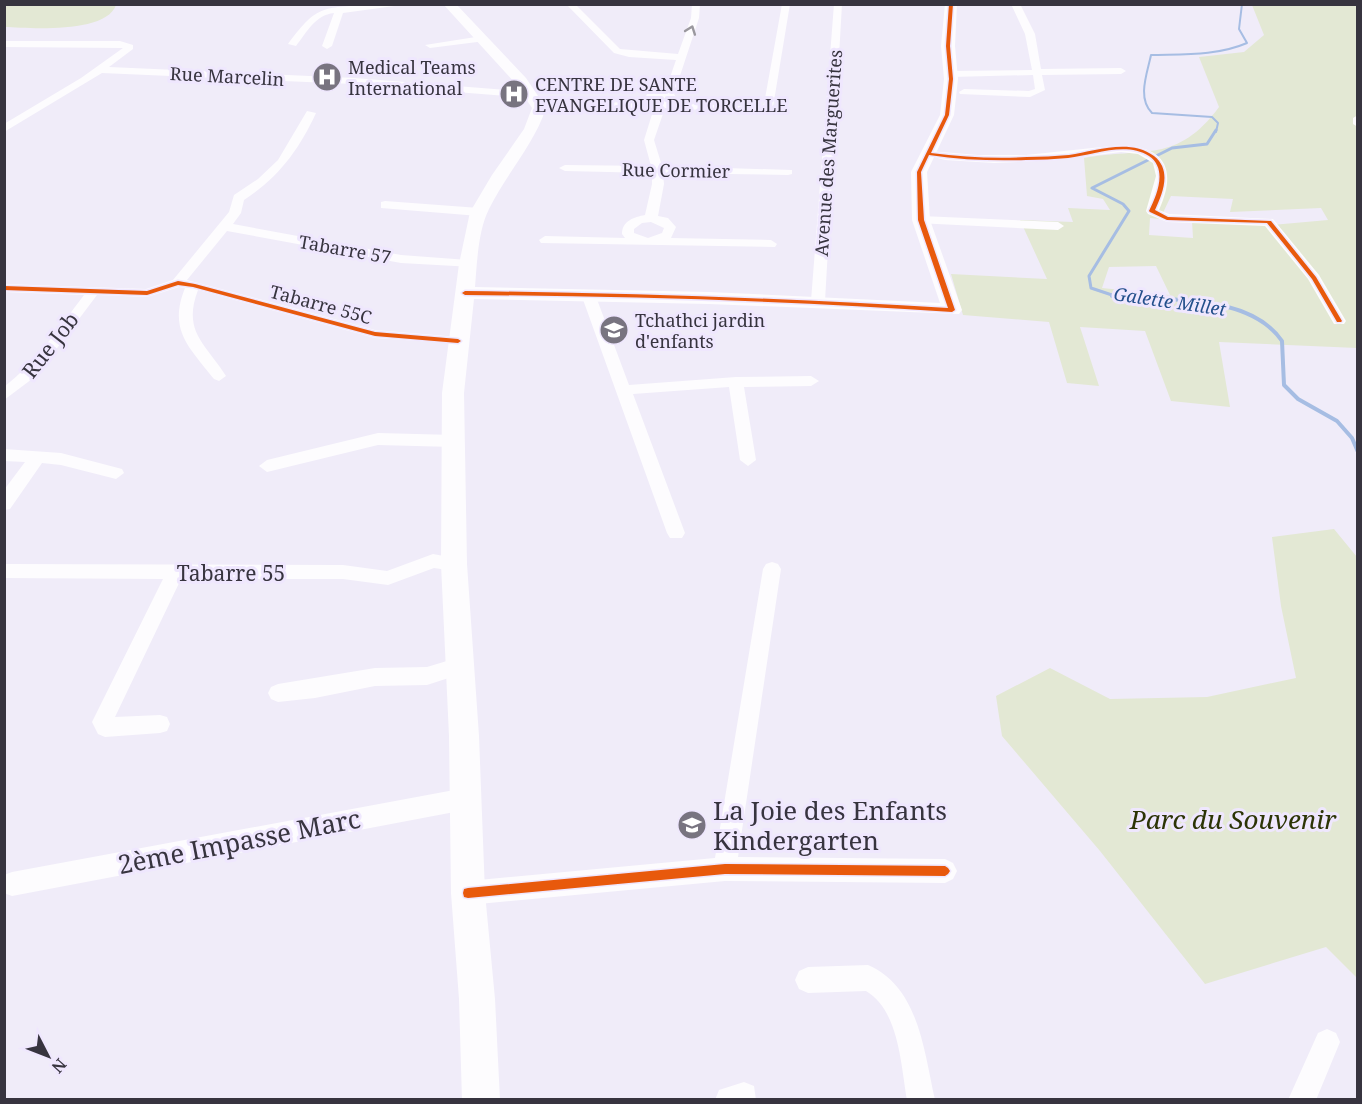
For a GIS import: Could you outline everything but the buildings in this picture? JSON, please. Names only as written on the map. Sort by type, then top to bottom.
[{"type":"main road","points":[[449,4],[531,95],[539,108],[537,119],[479,212],[468,264],[453,393],[454,564],[468,893],[477,999],[481,1100]]},
{"type":"main road","points":[[465,293],[818,301],[952,310],[921,220],[919,172],[947,115],[951,74],[948,46],[951,4]]},
{"type":"street","points":[[293,44],[314,17],[322,12],[405,4]]},
{"type":"street","points":[[570,4],[617,51],[676,57]]},
{"type":"street","points":[[651,218],[657,192],[657,169],[649,140],[676,57],[686,18],[687,4]]},
{"type":"street","points":[[676,57],[696,18],[696,4]]},
{"type":"street","points":[[598,107],[662,101],[688,107],[763,110],[769,105],[786,4]]},
{"type":"street","name":"Avenue des Marguerites","points":[[818,301],[838,4]]},
{"type":"street","points":[[964,92],[1037,93],[1041,86],[1035,71],[1030,34],[1015,4]]},
{"type":"street","points":[[327,46],[340,10]]},
{"type":"street","points":[[430,45],[482,39]]},
{"type":"street","points":[[4,44],[120,44],[130,48],[103,70],[86,77],[4,129]]},
{"type":"street","name":"Rue Marcelin","points":[[103,70],[354,81],[531,95]]},
{"type":"street","points":[[951,74],[1121,71]]},
{"type":"street","points":[[219,376],[189,339],[184,322],[185,284],[223,226],[235,213],[238,198],[262,184],[289,155],[311,113]]},
{"type":"street","points":[[1358,118],[1358,124]]},
{"type":"street","points":[[929,154],[976,159],[1033,159],[1123,148],[1142,151],[1162,167],[1165,179],[1152,211],[1167,218],[1269,222],[1314,278],[1339,321]]},
{"type":"street","name":"Rue Cormier","points":[[565,168],[788,172]]},
{"type":"street","points":[[385,205],[479,212]]},
{"type":"street","points":[[235,213],[287,229],[327,245]]},
{"type":"street","points":[[614,241],[634,221],[651,218],[667,223],[670,232],[681,242]]},
{"type":"street","points":[[921,220],[1058,226]]},
{"type":"street","name":"Tabarre 57","points":[[223,226],[401,259],[468,264]]},
{"type":"street","points":[[627,230],[640,242]]},
{"type":"street","points":[[656,242],[670,232]]},
{"type":"street","points":[[545,240],[771,244]]},
{"type":"street","points":[[4,288],[147,293],[185,284]]},
{"type":"street","name":"Tabarre 55C","points":[[185,284],[375,334],[458,341]]},
{"type":"street","name":"Rue Job","points":[[9,389],[65,334],[82,303],[93,292]]},
{"type":"street","points":[[588,294],[676,533]]},
{"type":"street","points":[[624,390],[736,382],[811,381]]},
{"type":"street","points":[[736,382],[747,460]]},
{"type":"street","points":[[267,466],[378,439],[454,441]]},
{"type":"street","points":[[4,455],[61,459],[116,473]]},
{"type":"street","points":[[4,504],[37,458]]},
{"type":"street","name":"Tabarre 55","points":[[4,571],[343,572],[388,578],[434,561],[454,564]]},
{"type":"street","points":[[725,869],[772,569]]},
{"type":"street","points":[[160,724],[105,727],[102,722],[175,573]]},
{"type":"street","points":[[278,693],[315,689],[375,677],[427,676],[460,666]]},
{"type":"street","name":"2ème Impasse Marc","points":[[12,884],[465,799]]},
{"type":"street","points":[[468,893],[725,869],[945,871]]},
{"type":"street","points":[[808,980],[868,978],[876,980],[890,993],[899,1007],[921,1100]]},
{"type":"street","points":[[1302,1100],[1327,1042]]},
{"type":"green space","points":[[5,4],[116,5],[109,14],[98,21],[66,27],[31,28],[5,27]]},
{"type":"green space","points":[[1252,5],[1357,5],[1357,348],[1219,342],[1230,407],[1171,401],[1145,331],[1080,327],[1099,386],[1067,383],[1049,322],[963,315],[951,274],[1047,279],[1020,220],[1073,222],[1068,208],[1110,210],[1103,199],[1087,196],[1084,158],[1158,150],[1189,137],[1204,125],[1219,107],[1199,57],[1244,52],[1264,35]],"holes":[[[1171,196],[1233,199],[1230,212],[1321,208],[1328,220],[1272,225],[1192,221],[1193,238],[1149,235],[1150,218],[1160,219]],[[1156,266],[1170,295],[1102,288],[1109,267]]]},
{"type":"green space","name":"Parc du Souvenir","points":[[1334,529],[1357,557],[1357,978],[1326,947],[1205,984],[1100,851],[1002,736],[996,696],[1050,668],[1110,699],[1207,697],[1296,678],[1281,606],[1272,537]]},
{"type":"waterway","name":"Galette Millet","points":[[1216,132],[1218,123],[1212,117],[1152,113],[1145,100],[1146,78],[1151,55],[1212,52],[1247,43],[1239,29],[1242,4]]},
{"type":"waterway","name":"Galette Millet","points":[[1118,297],[1091,288],[1089,276],[1129,211],[1123,204],[1092,188],[1172,148],[1207,144],[1216,130]]},
{"type":"waterway","name":"Galette Millet","points":[[1112,296],[1118,297]]},
{"type":"waterway","name":"Galette Millet","points":[[1118,297],[1209,303],[1226,306],[1258,319],[1282,341],[1284,385],[1298,399],[1337,421],[1352,438],[1358,452]]},
{"type":"cycle path","points":[[465,293],[709,298],[952,310],[921,220],[919,172],[947,115],[951,79],[948,46],[951,4]]},
{"type":"cycle path","points":[[929,154],[961,158],[1010,159],[1068,156],[1121,148],[1141,151],[1151,156],[1161,169],[1162,185],[1152,211],[1167,218],[1269,222],[1314,278],[1339,321]]},
{"type":"cycle path","points":[[4,288],[147,293],[178,283],[193,285],[375,334],[458,341]]},
{"type":"cycle path","points":[[468,893],[725,869],[945,871]]},
{"type":"place","name":"Medical Teams International","points":[[327,77]]},
{"type":"place","name":"CENTRE DE SANTE EVANGELIQUE DE TORCELLE","points":[[514,94]]},
{"type":"place","name":"Tchathci jardin d'enfants","points":[[614,330]]},
{"type":"place","name":"La Joie des Enfants Kindergarten","points":[[692,825]]}]
